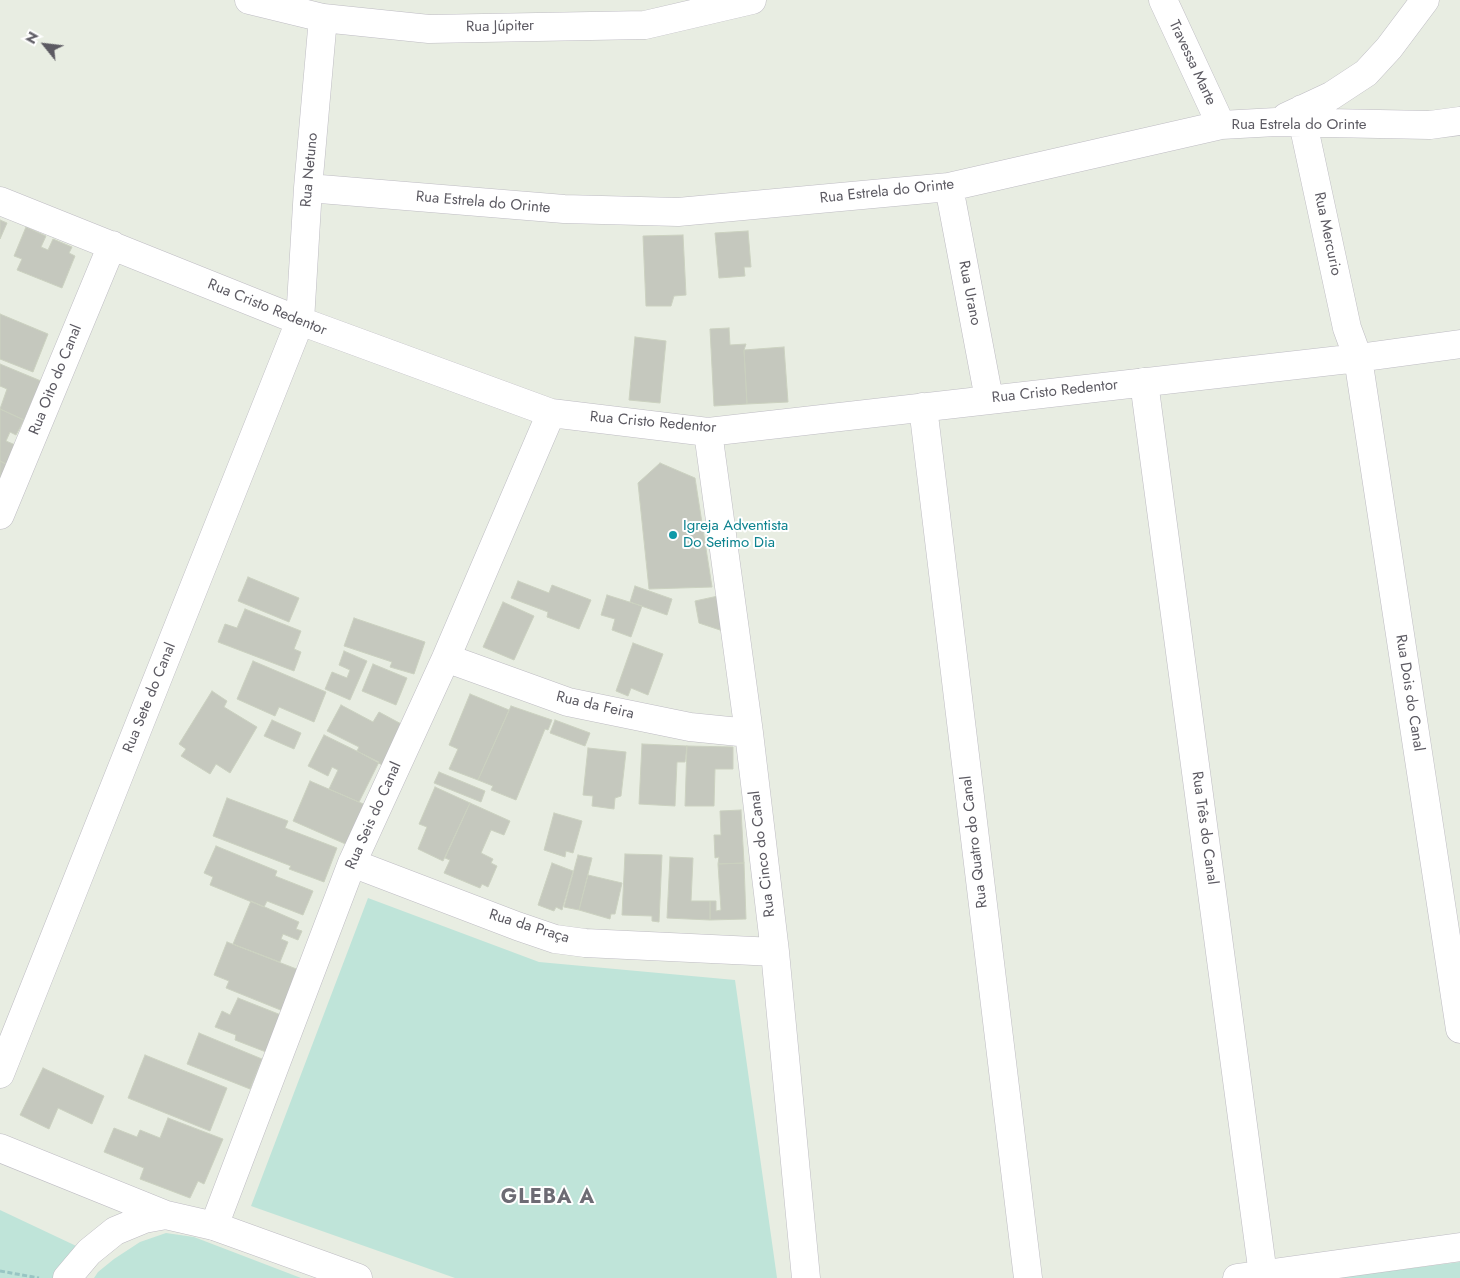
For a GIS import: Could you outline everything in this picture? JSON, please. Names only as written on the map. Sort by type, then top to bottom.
[{"type":"street","name":"Rua Júpiter","points":[[249,0],[323,18],[429,29],[644,25],[752,0]]},
{"type":"street","name":"Travessa Marte","points":[[1163,0],[1221,125]]},
{"type":"street","points":[[1303,116],[1366,73],[1389,48],[1425,0]]},
{"type":"street","name":"Rua Netuno","points":[[300,321],[308,188],[323,18]]},
{"type":"street","name":"Rua Estrela do Orinte","points":[[308,188],[564,209],[678,212],[949,187],[1221,125],[1276,122],[1303,116],[1430,125],[1460,121]]},
{"type":"street","name":"Rua Mercurio","points":[[1303,116],[1347,328],[1358,358]]},
{"type":"street","name":"Rua Urano","points":[[949,187],[989,399]]},
{"type":"street","name":"Rua Cristo Redentor","points":[[0,201],[300,321],[551,413],[708,432],[1358,358],[1460,344]]},
{"type":"street","name":"Rua Oito do Canal","points":[[0,515],[112,245]]},
{"type":"street","name":"Rua Sete do Canal","points":[[0,1074],[300,321]]},
{"type":"street","name":"Rua Dois do Canal","points":[[1358,358],[1460,1029]]},
{"type":"street","name":"Rua Três do Canal","points":[[1144,382],[1250,1276]]},
{"type":"street","name":"Rua Quatro do Canal","points":[[923,407],[1028,1278]]},
{"type":"street","name":"Rua Seis do Canal","points":[[214,1226],[352,863],[446,658],[551,413]]},
{"type":"street","name":"Rua Cinco do Canal","points":[[708,432],[749,733],[775,952],[806,1278]]},
{"type":"street","name":"Rua da Feira","points":[[446,658],[568,702],[690,727],[749,733]]},
{"type":"street","name":"Rua da Praça","points":[[352,863],[555,939],[585,943],[775,952]]},
{"type":"street","points":[[0,1148],[166,1215],[214,1226],[358,1278]]},
{"type":"street","points":[[67,1278],[89,1252],[115,1231],[144,1219],[166,1215]]},
{"type":"street","points":[[1250,1276],[1460,1247]]},
{"type":"path","points":[[0,1271],[39,1278]]},
{"type":"shaded area","points":[[368,898],[539,962],[735,980],[777,1278],[455,1278],[251,1206]]},
{"type":"shaded area","points":[[0,1210],[89,1252],[67,1278],[0,1278]]},
{"type":"shaded area","points":[[166,1233],[194,1237],[301,1278],[94,1278],[98,1272],[114,1259],[140,1242]]},
{"type":"shaded area","points":[[1460,1262],[1460,1278],[1334,1278]]},
{"type":"building","points":[[0,220],[7,223],[0,239]]},
{"type":"building","points":[[26,227],[46,236],[41,247],[48,250],[53,239],[72,247],[69,253],[75,256],[62,288],[17,270],[22,259],[14,256]]},
{"type":"building","points":[[748,231],[751,267],[744,267],[745,276],[719,278],[715,233]]},
{"type":"building","points":[[683,235],[686,295],[674,296],[671,306],[646,306],[643,236]]},
{"type":"building","points":[[0,314],[48,334],[33,372],[0,359]]},
{"type":"building","points":[[729,328],[730,345],[746,344],[744,350],[747,404],[714,406],[710,329]]},
{"type":"building","points":[[635,337],[666,341],[660,403],[629,400]]},
{"type":"building","points":[[784,347],[788,402],[747,404],[744,350]]},
{"type":"building","points":[[0,364],[41,381],[24,420],[0,409],[7,389],[0,386]]},
{"type":"building","points":[[0,409],[24,420],[16,435],[10,432],[6,441],[20,447],[8,465],[0,461]]},
{"type":"building","points":[[0,461],[8,465],[0,483]]},
{"type":"building","name":"Igreja Adventista Do Setimo Dia","points":[[660,463],[695,478],[712,587],[649,589],[638,483]]},
{"type":"building","points":[[248,577],[299,598],[289,622],[238,601]]},
{"type":"building","points":[[518,581],[549,593],[552,585],[591,600],[579,629],[547,617],[548,612],[511,598]]},
{"type":"building","points":[[635,586],[672,599],[667,615],[630,602]]},
{"type":"building","points":[[607,595],[642,606],[631,637],[612,630],[615,619],[601,615]]},
{"type":"building","points":[[718,596],[726,632],[699,623],[695,601]]},
{"type":"building","points":[[503,602],[534,616],[514,660],[483,647]]},
{"type":"building","points":[[245,609],[301,631],[294,649],[301,652],[294,671],[218,642],[225,624],[237,628]]},
{"type":"building","points":[[354,618],[425,642],[414,674],[390,667],[392,662],[344,646]]},
{"type":"building","points":[[633,643],[663,654],[648,695],[631,688],[628,696],[616,691]]},
{"type":"building","points":[[344,651],[367,661],[350,700],[325,689],[332,672],[347,678],[350,670],[339,665]]},
{"type":"building","points":[[253,661],[326,692],[314,722],[279,707],[275,716],[237,699]]},
{"type":"building","points":[[373,664],[407,678],[396,705],[362,691]]},
{"type":"building","points":[[212,691],[227,701],[224,707],[257,727],[230,773],[216,764],[210,774],[181,756],[186,749],[179,744]]},
{"type":"building","points":[[470,694],[509,710],[478,780],[449,769],[458,749],[449,745]]},
{"type":"building","points":[[341,705],[373,722],[379,712],[405,726],[384,766],[357,751],[359,747],[327,731]]},
{"type":"building","points":[[511,706],[552,720],[548,730],[545,729],[516,800],[491,790],[493,786],[478,780]]},
{"type":"building","points":[[272,720],[301,733],[294,749],[264,736]]},
{"type":"building","points":[[555,720],[590,733],[585,746],[550,733]]},
{"type":"building","points":[[324,735],[379,762],[359,802],[329,789],[338,770],[332,767],[328,776],[308,766]]},
{"type":"building","points":[[642,744],[687,746],[685,762],[677,762],[675,806],[639,804]]},
{"type":"building","points":[[687,746],[733,747],[733,769],[715,769],[714,806],[685,806]]},
{"type":"building","points":[[588,748],[626,752],[621,796],[615,798],[614,809],[592,806],[593,796],[583,795]]},
{"type":"building","points":[[439,772],[485,791],[481,802],[434,783]]},
{"type":"building","points":[[310,781],[368,806],[350,846],[293,821]]},
{"type":"building","points":[[435,787],[470,803],[443,861],[418,849],[427,827],[419,824]]},
{"type":"building","points":[[227,798],[288,821],[285,828],[337,848],[324,882],[289,869],[291,866],[213,836]]},
{"type":"building","points":[[470,803],[510,821],[504,835],[491,830],[481,853],[493,859],[491,863],[497,866],[488,887],[482,884],[480,888],[444,873],[450,860],[445,858]]},
{"type":"building","points":[[741,810],[744,863],[718,864],[719,857],[715,858],[714,835],[721,835],[720,811]]},
{"type":"building","points":[[554,813],[582,821],[573,853],[566,851],[565,857],[544,850]]},
{"type":"building","points":[[216,846],[277,871],[275,876],[313,891],[303,915],[267,901],[264,907],[210,885],[213,877],[204,873]]},
{"type":"building","points":[[625,854],[662,855],[659,922],[652,921],[652,916],[622,915]]},
{"type":"building","points":[[578,855],[592,858],[579,910],[564,907]]},
{"type":"building","points":[[670,857],[693,858],[691,901],[710,901],[710,920],[667,918]]},
{"type":"building","points":[[552,863],[573,871],[562,910],[556,907],[554,911],[538,905]]},
{"type":"building","points":[[744,863],[746,919],[710,920],[710,901],[716,901],[716,911],[721,910],[718,864]]},
{"type":"building","points":[[588,875],[622,883],[615,914],[611,914],[610,919],[579,910]]},
{"type":"building","points":[[251,901],[299,922],[296,929],[302,931],[298,940],[283,934],[281,939],[288,942],[280,962],[233,944]]},
{"type":"building","points":[[227,942],[299,970],[283,1011],[226,988],[229,981],[214,975]]},
{"type":"building","points":[[238,998],[281,1015],[266,1052],[235,1040],[236,1035],[215,1027],[222,1011],[230,1015]]},
{"type":"building","points":[[199,1033],[262,1059],[250,1089],[187,1064]]},
{"type":"building","points":[[145,1055],[227,1088],[210,1131],[128,1098]]},
{"type":"building","points":[[43,1068],[104,1096],[92,1124],[58,1108],[49,1129],[20,1115]]},
{"type":"building","points":[[168,1118],[223,1139],[204,1184],[198,1181],[190,1198],[140,1179],[144,1168],[104,1152],[114,1128],[137,1137],[140,1130],[160,1138]]},
{"type":"place","name":"Igreja Adventista Do Setimo Dia","points":[[673,535]]},
{"type":"district","name":"GLEBA A","points":[[548,1198]]}]
